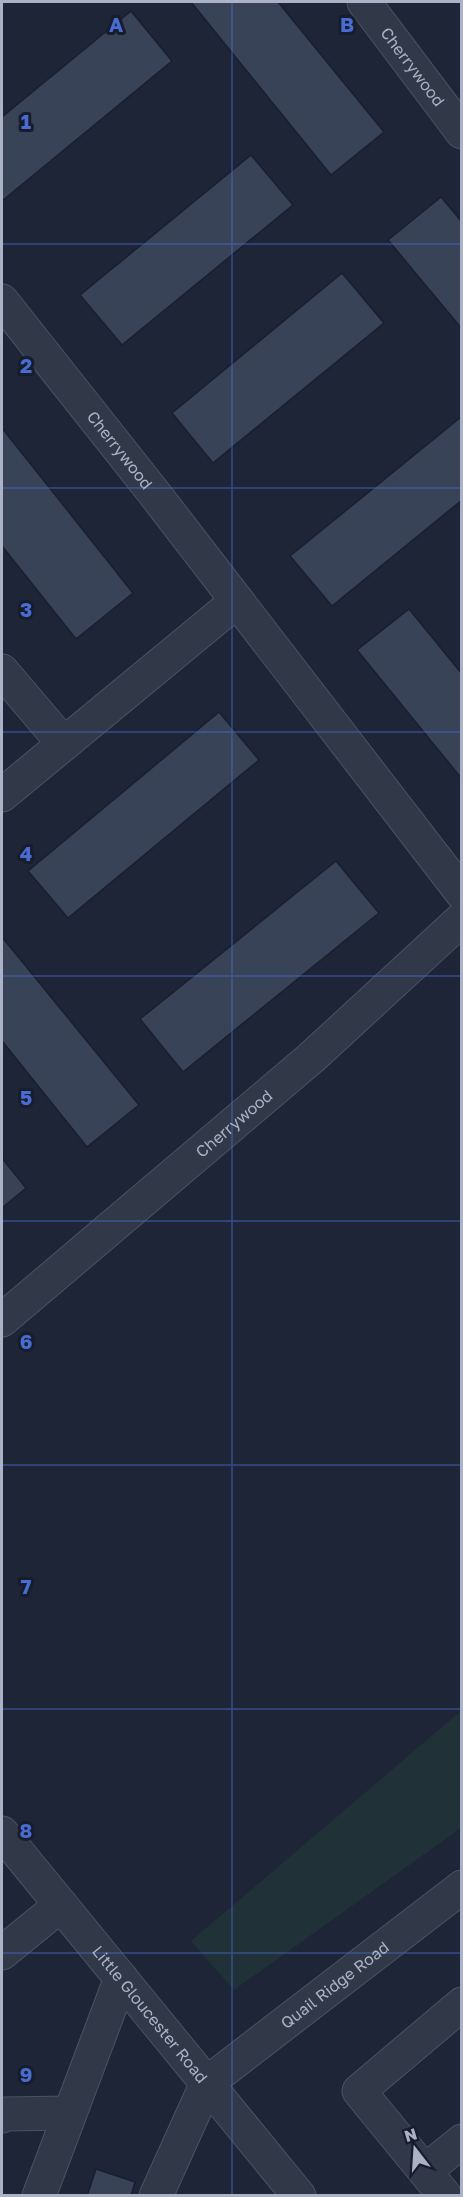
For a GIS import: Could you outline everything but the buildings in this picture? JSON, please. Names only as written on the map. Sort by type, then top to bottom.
[{"type":"street","name":"Cherrywood","points":[[364,2],[462,132]]},
{"type":"street","name":"Cherrywood","points":[[2,301],[462,893]]},
{"type":"street","points":[[2,795],[237,601]]},
{"type":"street","points":[[2,671],[64,744]]},
{"type":"street","name":"Cherrywood","points":[[2,1320],[311,1058],[462,919]]},
{"type":"street","name":"Little Gloucester Road","points":[[2,1833],[299,2196]]},
{"type":"street","name":"Quail Ridge Road","points":[[207,2083],[462,1887]]},
{"type":"street","points":[[2,1953],[61,1905]]},
{"type":"street","points":[[39,2196],[121,1978]]},
{"type":"street","points":[[462,2004],[359,2091],[435,2183],[462,2141]]},
{"type":"street","points":[[156,2196],[207,2083]]},
{"type":"street","points":[[2,2116],[4,2114],[70,2113]]},
{"type":"shaded area","points":[[461,1711],[461,1828],[234,1990],[191,1941]]}]
